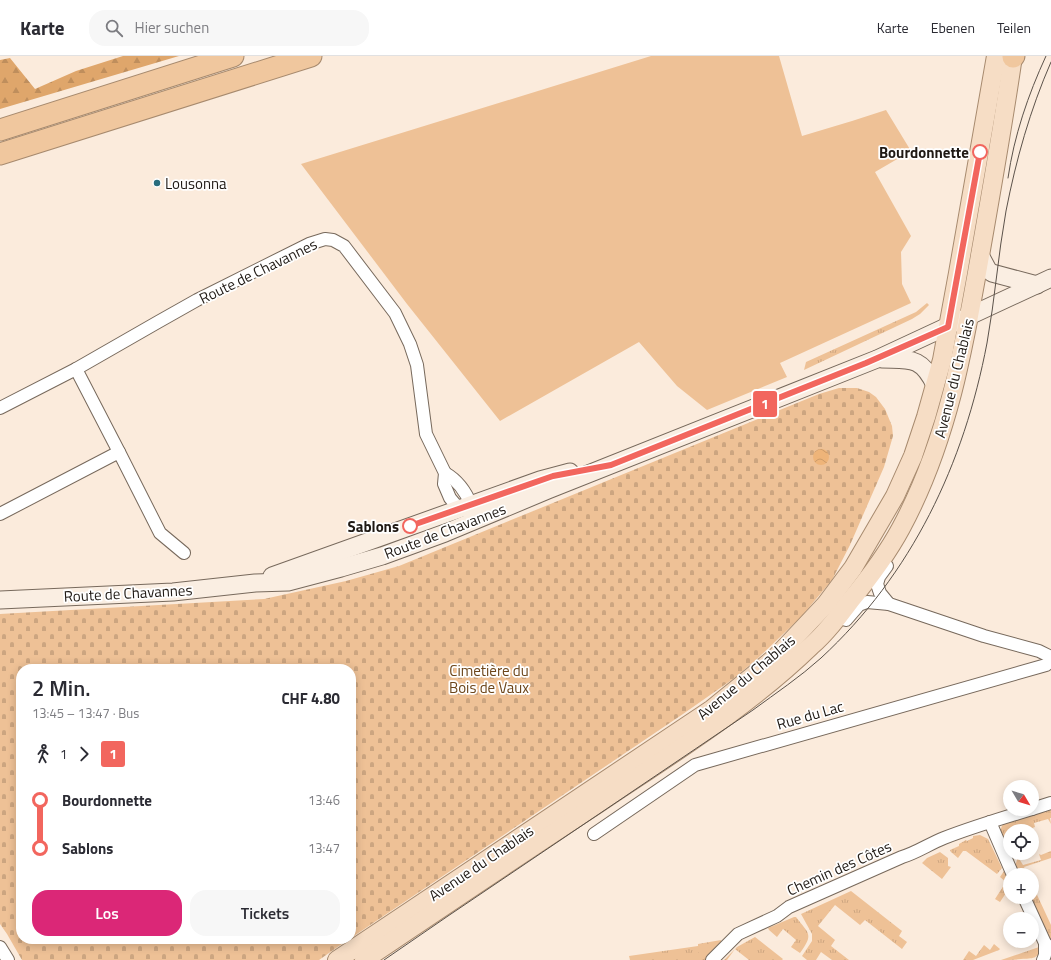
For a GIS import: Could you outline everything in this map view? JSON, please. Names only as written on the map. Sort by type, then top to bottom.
[{"type":"highway","points":[[0,130],[233,56]]},
{"type":"highway","points":[[0,154],[311,56]]},
{"type":"main road","name":"Avenue du Chablais","points":[[364,960],[685,746],[738,708],[782,673],[814,644],[838,617],[870,576],[901,528],[921,487],[940,439],[956,382],[980,255],[1009,56]]},
{"type":"main road","name":"Avenue du Chablais","points":[[337,960],[712,709],[777,656],[826,604],[853,568],[895,496],[913,456],[926,417],[942,360],[991,90],[1009,56]]},
{"type":"main road","points":[[980,255],[988,270],[992,273],[1044,281]]},
{"type":"main road","name":"Route de Chavannes","points":[[255,583],[441,515],[462,503],[544,485],[611,465],[877,359],[1044,281]]},
{"type":"main road","points":[[877,359],[913,361],[922,365],[929,373],[935,385]]},
{"type":"main road","name":"Route de Chavannes","points":[[0,600],[173,592],[255,583],[288,582],[341,568],[422,542],[544,485]]},
{"type":"street","name":"Route de Chavannes","points":[[76,369],[177,311],[309,244],[325,239],[333,240],[344,246],[394,313],[410,344],[417,365],[426,434],[445,473],[444,484],[462,503],[459,519],[366,553],[341,568]]},
{"type":"street","points":[[0,408],[76,369],[160,533],[184,553]]},
{"type":"street","points":[[0,514],[119,452]]},
{"type":"street","points":[[889,604],[880,593],[877,584],[879,578],[897,551],[900,542],[901,528]]},
{"type":"street","points":[[782,673],[803,663],[817,651],[859,604],[867,602],[889,604],[984,636],[1039,651],[1051,657]]},
{"type":"street","name":"Rue du Lac","points":[[594,834],[695,765],[1046,665],[1051,661]]},
{"type":"street","name":"Chemin des Côtes","points":[[1039,807],[1051,803]]},
{"type":"street","name":"Chemin des Côtes","points":[[712,960],[738,934],[752,926],[777,916],[790,906],[911,855],[924,846],[1009,816]]},
{"type":"street","points":[[990,822],[1010,868]]},
{"type":"street","points":[[1027,904],[1048,946],[1043,960]]},
{"type":"street","points":[[0,948],[8,960]]},
{"type":"green space","points":[[123,56],[179,56],[0,109],[0,60],[10,58],[35,89],[76,71]]},
{"type":"green space","points":[[651,56],[779,56],[802,136],[886,110],[911,151],[875,172],[911,236],[901,252],[902,284],[911,303],[780,363],[787,377],[707,410],[677,386],[639,342],[500,421],[407,304],[301,164]]},
{"type":"green space","points":[[927,303],[929,305],[920,314],[912,319],[804,370],[806,362],[916,312]]},
{"type":"green space","name":"Cimetière du Bois de Vaux","points":[[839,388],[857,388],[869,392],[876,397],[885,409],[892,426],[893,436],[884,467],[850,545],[832,580],[801,617],[757,659],[733,679],[356,935],[356,664],[16,664],[16,944],[342,944],[319,960],[22,960],[0,924],[0,614],[264,599],[346,581],[399,566],[819,394]]},
{"type":"green space","points":[[1051,810],[1051,824],[1048,819],[1034,824],[1004,824],[1005,822],[1028,816],[1039,816],[1039,813]]},
{"type":"green space","points":[[1003,825],[1003,839],[1002,837],[1001,828]]},
{"type":"green space","points":[[980,835],[988,839],[1002,868],[997,874],[966,851],[963,851],[958,858],[950,850],[959,846],[959,844],[966,840],[967,841],[973,838],[973,836]]},
{"type":"green space","points":[[1051,851],[1051,858],[1024,868],[1016,868],[1017,860],[1020,860],[1023,865],[1041,860],[1039,854],[1041,855]]},
{"type":"green space","points":[[940,852],[948,858],[948,866],[951,867],[942,879],[922,863],[927,858]]},
{"type":"green space","points":[[1003,872],[1003,880],[1000,877]]},
{"type":"green space","points":[[1003,887],[1003,898],[1000,902],[995,899]]},
{"type":"green space","points":[[851,891],[902,931],[899,936],[907,942],[902,949],[865,920],[860,925],[835,905],[818,926],[835,940],[831,946],[849,960],[832,960],[821,952],[816,960],[807,960],[802,956],[812,941],[812,934],[801,914]]},
{"type":"green space","points":[[1039,899],[1051,925],[1051,939],[1049,939],[1039,918],[1039,912],[1036,912],[1032,904],[1039,904]]},
{"type":"green space","points":[[796,917],[808,934],[807,942],[800,953],[791,947],[796,940],[783,929],[777,937],[768,928]]},
{"type":"green space","points":[[755,937],[783,959],[749,960],[735,949]]},
{"type":"green space","points":[[721,940],[721,944],[708,960],[698,960],[698,944]]},
{"type":"green space","points":[[994,944],[1000,949],[999,950],[973,960],[963,960],[969,951],[976,956],[984,945],[990,950]]},
{"type":"green space","points":[[698,946],[698,960],[630,960],[629,956]]},
{"type":"green space","points":[[1042,946],[1039,954],[1029,959],[1001,960],[1039,948]]},
{"type":"green space","points":[[735,949],[727,960],[724,960]]},
{"type":"water","points":[[818,449],[824,449],[829,454],[827,463],[824,465],[818,465],[813,460],[813,454]]},
{"type":"tram line","points":[[1008,178],[1022,116],[1046,56]]},
{"type":"tram line","points":[[384,960],[788,685],[821,658],[853,625],[882,590],[907,553],[930,514],[948,474],[964,431],[977,388],[987,343],[1003,228],[1014,173],[1024,135],[1043,80],[1051,62]]},
{"type":"bus line","name":"1","points":[[410,526],[553,476],[611,465],[877,359],[948,327],[980,152]]},
{"type":"place","name":"Bourdonnette","points":[[980,152]]},
{"type":"place","name":"Lousonna","points":[[157,183]]},
{"type":"place","name":"Sablons","points":[[410,526]]}]
